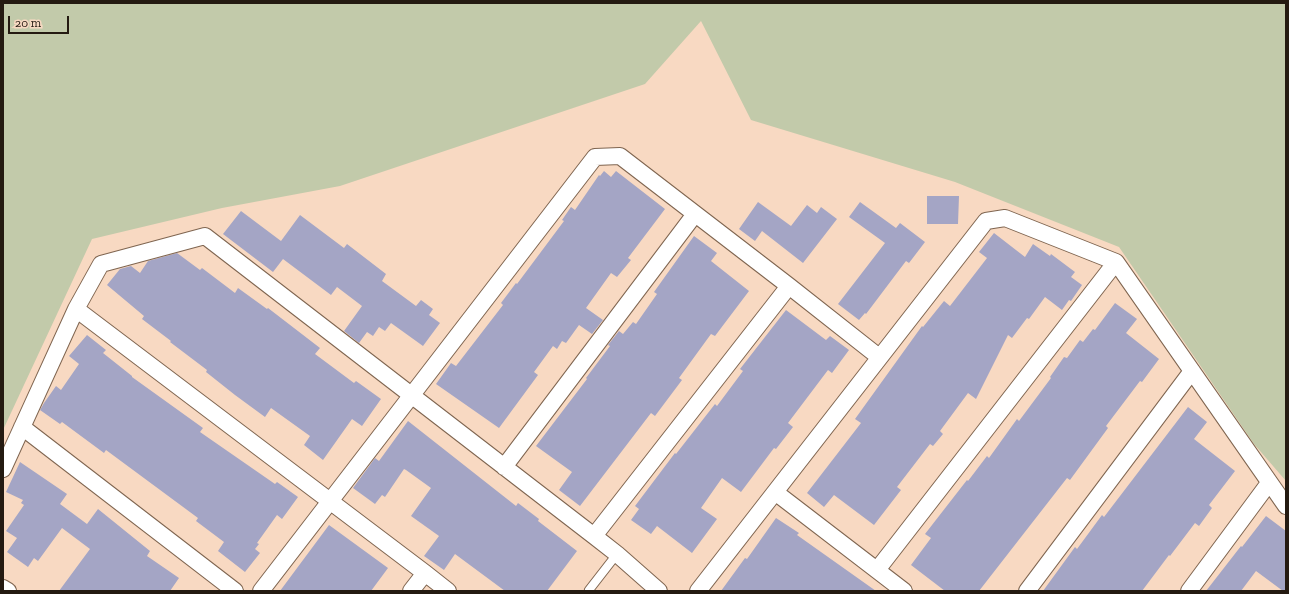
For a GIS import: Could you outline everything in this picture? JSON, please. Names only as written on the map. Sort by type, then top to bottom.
[{"type":"street","points":[[261,591],[595,157],[620,156],[879,357]]},
{"type":"street","points":[[504,467],[695,214]]},
{"type":"street","points":[[698,591],[986,221],[1005,218],[1116,262],[1286,506]]},
{"type":"street","points":[[3,469],[76,309],[101,264],[205,236],[594,536],[659,591]]},
{"type":"street","points":[[877,570],[1116,262]]},
{"type":"street","points":[[594,536],[789,286]]},
{"type":"street","points":[[76,309],[448,591]]},
{"type":"street","points":[[1027,591],[1192,371]]},
{"type":"street","points":[[22,427],[235,591]]},
{"type":"street","points":[[1189,591],[1270,483]]},
{"type":"street","points":[[775,492],[904,591]]},
{"type":"street","points":[[411,591],[425,573]]},
{"type":"street","points":[[3,588],[8,591]]},
{"type":"lane","points":[[590,591],[589,590],[617,554]]},
{"type":"green space","points":[[3,3],[1286,3],[1286,481],[1254,444],[1119,247],[955,182],[751,120],[701,21],[645,84],[340,186],[222,208],[92,239],[3,430]]},
{"type":"building","points":[[604,171],[611,177],[616,171],[665,209],[628,258],[631,260],[617,277],[611,273],[586,308],[603,320],[592,334],[579,325],[566,343],[562,341],[557,349],[553,346],[534,372],[538,375],[499,428],[436,384],[451,363],[456,366],[503,305],[501,303],[564,221],[562,220],[571,207],[575,210],[599,175],[600,176]]},
{"type":"building","points":[[927,196],[959,196],[958,224],[927,224]]},
{"type":"building","points":[[758,202],[791,226],[807,205],[817,213],[821,207],[837,219],[803,263],[762,231],[755,241],[739,229]]},
{"type":"building","points":[[860,202],[896,228],[900,223],[925,242],[909,263],[906,261],[866,314],[865,313],[859,320],[838,304],[885,243],[849,217]]},
{"type":"building","points":[[241,211],[281,241],[300,215],[344,248],[347,244],[386,274],[382,281],[416,306],[421,300],[433,309],[429,315],[440,323],[423,346],[391,323],[385,331],[379,327],[373,336],[367,332],[359,343],[344,331],[362,306],[337,287],[331,295],[283,259],[273,272],[223,234]]},
{"type":"building","points":[[994,233],[1025,257],[1033,244],[1050,256],[1051,254],[1075,272],[1071,277],[1082,285],[1071,301],[1069,300],[1062,310],[1045,297],[1029,319],[1027,318],[1012,338],[1008,335],[976,399],[968,393],[940,431],[943,434],[933,446],[930,444],[897,487],[901,490],[874,525],[834,495],[824,507],[807,493],[861,423],[855,419],[922,326],[923,327],[944,301],[950,306],[987,258],[979,252]]},
{"type":"building","points":[[694,236],[717,253],[711,261],[749,291],[715,336],[711,334],[679,378],[682,380],[655,416],[651,413],[580,506],[559,490],[572,472],[536,446],[587,379],[586,378],[610,346],[608,345],[619,331],[623,334],[633,322],[636,324],[657,294],[654,292]]},
{"type":"building","points":[[177,253],[200,270],[202,268],[235,293],[238,288],[267,309],[268,308],[320,348],[315,354],[354,383],[356,381],[381,399],[362,426],[352,419],[323,460],[304,445],[310,436],[271,408],[265,417],[235,395],[206,372],[207,370],[142,319],[144,316],[107,285],[120,269],[131,266],[140,273],[148,261]]},
{"type":"building","points":[[1115,303],[1137,319],[1126,333],[1159,359],[1142,382],[1140,381],[1106,426],[1108,428],[1070,480],[1067,478],[979,591],[945,591],[911,565],[931,538],[925,534],[987,456],[989,458],[1017,419],[1019,421],[1051,378],[1050,377],[1064,357],[1067,358],[1080,340],[1083,342],[1093,329],[1095,330]]},
{"type":"building","points":[[786,310],[826,340],[830,336],[849,350],[832,373],[828,370],[788,423],[793,427],[776,449],[774,448],[741,492],[722,478],[701,508],[717,519],[692,553],[657,526],[651,534],[631,520],[639,509],[635,506],[675,453],[676,454],[715,404],[717,406],[743,371],[740,369]]},
{"type":"building","points":[[87,335],[106,350],[103,353],[132,377],[203,428],[200,432],[275,484],[277,482],[298,497],[282,519],[277,515],[257,543],[259,544],[255,549],[260,553],[245,572],[218,551],[224,542],[196,521],[198,518],[106,450],[104,453],[62,422],[60,424],[40,410],[56,386],[61,390],[79,364],[69,356]]},
{"type":"building","points":[[1188,407],[1207,422],[1194,439],[1235,471],[1209,505],[1212,508],[1199,526],[1195,523],[1142,591],[1043,591],[1075,547],[1077,549],[1102,515],[1104,517]]},
{"type":"building","points":[[408,421],[516,506],[518,503],[539,519],[538,521],[577,551],[547,591],[505,591],[455,554],[444,570],[424,556],[439,536],[411,516],[431,488],[406,470],[404,469],[385,497],[382,495],[375,504],[353,488],[375,458],[379,461]]},
{"type":"building","points":[[20,462],[67,494],[60,504],[87,524],[98,509],[150,551],[147,556],[179,578],[170,591],[59,591],[90,549],[62,528],[38,561],[34,558],[28,567],[7,552],[17,538],[6,531],[24,505],[21,503],[23,500],[6,492]]},
{"type":"building","points":[[1266,516],[1286,531],[1286,591],[1283,591],[1256,571],[1241,591],[1206,591],[1241,546],[1242,547]]},
{"type":"building","points":[[776,518],[799,533],[797,535],[876,591],[721,591],[745,558],[747,559]]},
{"type":"building","points":[[329,525],[388,568],[371,591],[280,591]]}]
